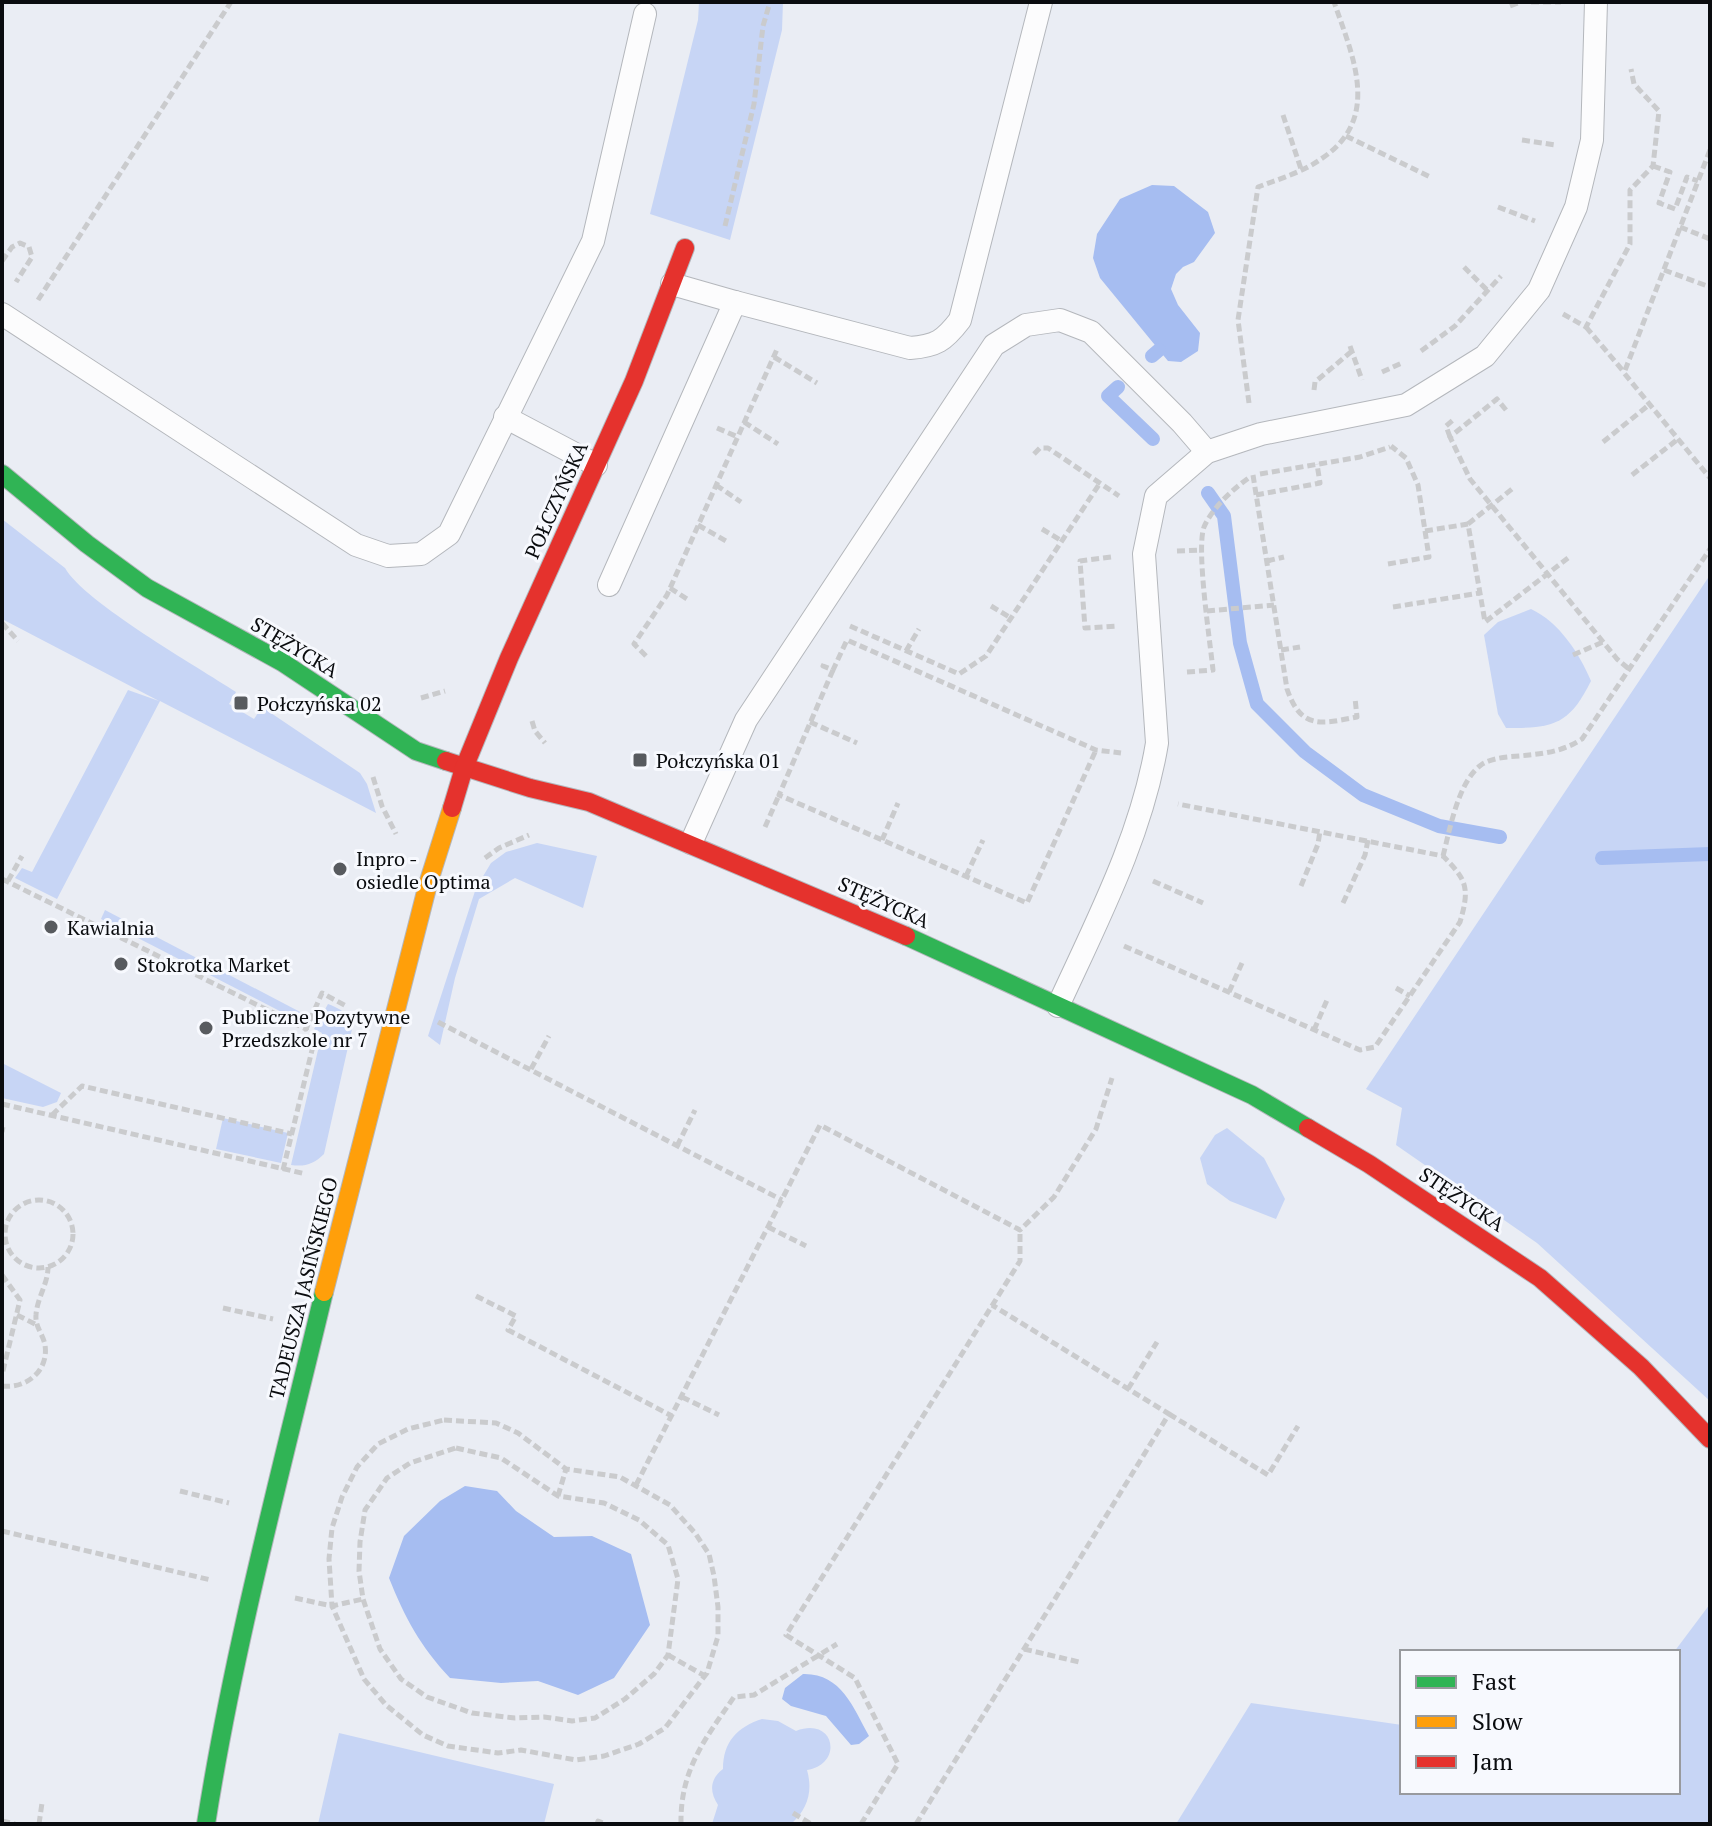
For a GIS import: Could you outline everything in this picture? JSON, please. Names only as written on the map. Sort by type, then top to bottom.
[{"type":"street","name":"POŁCZYŃSKA","points":[[464,768],[509,658],[634,381],[685,248]]},
{"type":"street","name":"STĘŻYCKA","points":[[2,474],[87,544],[147,588],[282,662],[416,751],[464,768],[589,802],[691,843],[874,921],[1252,1095],[1369,1164],[1540,1278],[1641,1367],[1710,1439]]},
{"type":"street","name":"TADEUSZA JASIŃSKIEGO","points":[[206,1824],[216,1760],[253,1590],[341,1218],[428,884],[464,768]]},
{"type":"lane","points":[[672,284],[910,348],[932,346],[948,335],[960,320],[1041,2]]},
{"type":"lane","points":[[1058,1006],[1142,813],[1153,770],[1157,743],[1144,554],[1156,496],[1207,452],[1261,434],[1406,405],[1485,356],[1539,290],[1576,207],[1592,140],[1596,2]]},
{"type":"lane","points":[[2,314],[356,545],[388,556],[421,554],[449,534],[593,241],[645,14]]},
{"type":"lane","points":[[609,585],[735,302]]},
{"type":"lane","points":[[691,843],[746,720],[994,345],[1026,325],[1060,320],[1091,332],[1207,452]]},
{"type":"lane","points":[[505,417],[596,465]]},
{"type":"path","points":[[38,300],[231,2]]},
{"type":"path","points":[[685,248],[723,234],[754,104],[763,26],[770,2]]},
{"type":"path","points":[[1249,404],[1238,320],[1258,187],[1320,160],[1346,136],[1355,114],[1359,92],[1357,69],[1334,2]]},
{"type":"path","points":[[1510,6],[1521,2]]},
{"type":"path","points":[[1531,2],[1561,2],[1562,16]]},
{"type":"path","points":[[1283,115],[1301,169]]},
{"type":"path","points":[[1346,136],[1430,177]]},
{"type":"path","points":[[1522,140],[1561,146]]},
{"type":"path","points":[[1624,373],[1710,150]]},
{"type":"path","points":[[1653,166],[1670,172],[1659,203],[1675,209],[1687,177],[1698,181]]},
{"type":"path","points":[[1529,234],[1541,206]]},
{"type":"path","points":[[1498,207],[1536,221]]},
{"type":"path","points":[[1680,227],[1710,239]]},
{"type":"path","points":[[2,261],[12,247],[20,243],[29,247],[32,257],[15,282],[50,308]]},
{"type":"path","points":[[1464,267],[1488,291]]},
{"type":"path","points":[[1420,352],[1455,326],[1507,269]]},
{"type":"path","points":[[1664,270],[1710,287]]},
{"type":"path","points":[[646,656],[634,644],[670,588],[792,317]]},
{"type":"path","points":[[1586,327],[1710,478]]},
{"type":"path","points":[[1326,392],[1313,395],[1315,382],[1351,349],[1363,381]]},
{"type":"path","points":[[774,357],[817,383]]},
{"type":"path","points":[[1350,385],[1408,360]]},
{"type":"path","points":[[1450,437],[1497,399],[1506,410]]},
{"type":"path","points":[[1182,423],[1262,403]]},
{"type":"path","points":[[1603,442],[1650,404]]},
{"type":"path","points":[[744,422],[778,444]]},
{"type":"path","points":[[1451,422],[1446,426],[1470,479],[1617,659],[1629,669]]},
{"type":"path","points":[[1632,475],[1678,439]]},
{"type":"path","points":[[1204,527],[1232,489],[1253,475],[1360,457],[1405,441]]},
{"type":"path","points":[[1388,564],[1429,557],[1418,485],[1406,458],[1391,446]]},
{"type":"path","points":[[1034,454],[1040,448],[1048,448],[1119,496],[1125,488]]},
{"type":"path","points":[[1256,495],[1320,486],[1317,464]]},
{"type":"path","points":[[1253,475],[1287,689],[1292,704],[1300,715],[1324,724],[1357,717],[1355,698]]},
{"type":"path","points":[[831,592],[843,623],[959,674],[986,656],[1100,483]]},
{"type":"path","points":[[716,485],[741,502]]},
{"type":"path","points":[[1425,531],[1468,524],[1512,489]]},
{"type":"path","points":[[1468,524],[1485,622],[1568,558]]},
{"type":"path","points":[[698,525],[726,541]]},
{"type":"path","points":[[1042,529],[1062,541]]},
{"type":"path","points":[[1114,542],[1112,557],[1080,561],[1085,628],[1117,626],[1118,640]]},
{"type":"path","points":[[1443,856],[1459,800],[1472,774],[1482,764],[1498,758],[1552,753],[1582,739],[1710,549]]},
{"type":"path","points":[[1267,561],[1284,557]]},
{"type":"path","points":[[670,588],[687,599]]},
{"type":"path","points":[[1393,607],[1480,593]]},
{"type":"path","points":[[1207,611],[1274,605]]},
{"type":"path","points":[[991,606],[1011,618]]},
{"type":"path","points":[[2,623],[18,641]]},
{"type":"path","points":[[906,651],[919,629]]},
{"type":"path","points":[[759,838],[847,640],[1096,750],[1121,753]]},
{"type":"path","points":[[1573,655],[1603,642]]},
{"type":"path","points":[[1281,650],[1300,647]]},
{"type":"path","points":[[825,661],[823,666],[833,670]]},
{"type":"path","points":[[810,722],[857,743]]},
{"type":"path","points":[[1118,768],[1122,738]]},
{"type":"path","points":[[779,795],[1027,903],[1096,750]]},
{"type":"path","points":[[882,840],[898,803]]},
{"type":"path","points":[[1135,950],[1360,1050],[1375,1047],[1460,922],[1466,902],[1466,887],[1459,872],[1443,856],[1181,803],[1168,809]]},
{"type":"path","points":[[1301,886],[1320,831]]},
{"type":"path","points":[[966,876],[983,840]]},
{"type":"path","points":[[1343,903],[1365,855],[1368,840]]},
{"type":"path","points":[[22,856],[5,880],[306,1029],[313,1046],[283,1170]]},
{"type":"path","points":[[1145,878],[1203,903]]},
{"type":"path","points":[[1229,992],[1242,963]]},
{"type":"path","points":[[1396,988],[1410,996]]},
{"type":"path","points":[[306,1029],[322,993],[350,1008]]},
{"type":"path","points":[[1314,1030],[1327,1000]]},
{"type":"path","points":[[428,1016],[782,1200]]},
{"type":"path","points":[[531,1069],[549,1036]]},
{"type":"path","points":[[861,1824],[898,1764],[855,1678],[786,1635],[1020,1261],[1020,1230],[1054,1197],[1096,1129],[1126,1037]]},
{"type":"path","points":[[52,1115],[82,1086],[292,1134]]},
{"type":"path","points":[[2,1104],[283,1170],[306,1174],[316,1171]]},
{"type":"path","points":[[677,1146],[695,1110]]},
{"type":"path","points":[[636,1485],[820,1125],[1020,1230]]},
{"type":"path","points":[[36,1200],[58,1205],[71,1222],[74,1233],[66,1254],[48,1267],[36,1268],[16,1259],[4,1239],[5,1228],[16,1208],[36,1200]]},
{"type":"path","points":[[768,1227],[806,1246]]},
{"type":"path","points":[[2,1386],[18,1386],[29,1381],[43,1365],[45,1344],[35,1324],[48,1267]]},
{"type":"path","points":[[2,1375],[20,1300],[3,1277]]},
{"type":"path","points":[[476,1296],[516,1316],[508,1330],[672,1416]]},
{"type":"path","points":[[992,1305],[1268,1475],[1298,1426]]},
{"type":"path","points":[[223,1308],[276,1320]]},
{"type":"path","points":[[17,1315],[35,1324]]},
{"type":"path","points":[[1128,1389],[1157,1342]]},
{"type":"path","points":[[682,1397],[719,1415]]},
{"type":"path","points":[[916,1824],[1169,1414]]},
{"type":"path","points":[[444,1420],[496,1423],[518,1433],[566,1469],[620,1477],[636,1485],[670,1505],[695,1533],[709,1554],[718,1607],[718,1636],[705,1676],[665,1728],[639,1744],[604,1756],[576,1760],[521,1750],[498,1753],[448,1746],[423,1735],[386,1705],[364,1679],[332,1606],[329,1559],[332,1528],[342,1497],[357,1467],[378,1444],[408,1429],[444,1420]]},
{"type":"path","points":[[456,1448],[501,1458],[558,1496],[604,1503],[639,1520],[668,1545],[678,1579],[668,1655],[654,1674],[625,1699],[595,1718],[572,1721],[472,1713],[427,1697],[401,1679],[380,1649],[363,1599],[360,1542],[365,1510],[387,1478],[410,1463],[456,1448]]},
{"type":"path","points":[[558,1496],[566,1469]]},
{"type":"path","points":[[180,1491],[233,1504]]},
{"type":"path","points":[[2,1531],[212,1581]]},
{"type":"path","points":[[285,1597],[332,1606],[363,1599]]},
{"type":"path","points":[[681,1824],[680,1799],[698,1751],[734,1697],[754,1695],[837,1644]]},
{"type":"path","points":[[1024,1649],[1079,1662]]},
{"type":"path","points":[[668,1655],[705,1676]]},
{"type":"path","points":[[39,1824],[42,1803]]},
{"type":"path","points":[[793,1813],[811,1824]]},
{"type":"path","points":[[2,1821],[15,1824]]},
{"type":"path","points":[[597,1824],[598,1821],[605,1824]]},
{"type":"shaded area","points":[[699,2],[783,2],[782,30],[730,240],[650,214],[698,20]]},
{"type":"shaded area","points":[[1152,185],[1174,186],[1208,212],[1215,233],[1194,262],[1176,274],[1171,289],[1178,305],[1200,333],[1198,351],[1181,362],[1168,361],[1100,278],[1093,258],[1097,234],[1120,199]]},
{"type":"shaded area","points":[[2,519],[65,568],[76,582],[117,616],[236,692],[229,704],[254,719],[262,707],[360,773],[367,784],[376,813],[160,701],[57,899],[15,878],[22,868],[32,872],[128,690],[159,701],[2,619]]},
{"type":"shaded area","points":[[1710,575],[1710,1401],[1537,1243],[1396,1145],[1402,1108],[1366,1089]]},
{"type":"shaded area","points":[[1531,609],[1567,639],[1591,681],[1575,707],[1558,721],[1536,727],[1506,728],[1498,714],[1484,635],[1498,622]]},
{"type":"shaded area","points":[[537,843],[597,856],[583,908],[515,878],[479,899],[455,978],[440,1045],[428,1036],[476,888],[491,863],[506,852]]},
{"type":"shaded area","points":[[105,910],[304,1014],[301,1022],[101,919]]},
{"type":"shaded area","points":[[328,1004],[350,1019],[352,1029],[324,1154],[309,1164],[291,1165],[322,1033],[314,1029]]},
{"type":"shaded area","points":[[2,1063],[61,1093],[57,1102],[43,1107],[2,1098]]},
{"type":"shaded area","points":[[223,1118],[288,1133],[281,1163],[216,1149]]},
{"type":"shaded area","points":[[1227,1128],[1264,1158],[1285,1199],[1276,1219],[1230,1201],[1207,1184],[1200,1158],[1215,1135]]},
{"type":"shaded area","points":[[465,1486],[497,1491],[516,1511],[554,1537],[592,1536],[631,1554],[650,1625],[614,1678],[578,1695],[538,1681],[501,1683],[450,1678],[430,1654],[407,1619],[389,1578],[404,1536],[440,1501]]},
{"type":"shaded area","points":[[1710,1604],[1710,1824],[1176,1824],[1251,1703],[1400,1725],[1400,1794],[1680,1794],[1680,1650],[1676,1650]]},
{"type":"shaded area","points":[[803,1674],[827,1679],[836,1686],[851,1703],[869,1736],[859,1744],[851,1745],[826,1716],[791,1706],[782,1699],[785,1688]]},
{"type":"shaded area","points":[[762,1719],[778,1721],[796,1731],[809,1728],[819,1730],[830,1743],[826,1759],[819,1766],[807,1770],[809,1792],[805,1806],[791,1824],[712,1824],[718,1805],[712,1786],[723,1769],[729,1743],[745,1726]]},
{"type":"shaded area","points":[[339,1733],[554,1784],[544,1824],[318,1824]]},
{"type":"waterway","points":[[1152,356],[1159,350]]},
{"type":"waterway","points":[[1118,387],[1108,396],[1153,439]]},
{"type":"waterway","points":[[1208,493],[1224,516],[1240,643],[1257,704],[1305,752],[1363,795],[1439,826],[1500,837]]},
{"type":"waterway","points":[[1602,858],[1710,854]]},
{"type":"traffic: fast","points":[[2,474],[87,544],[147,588],[282,662],[416,751],[446,761]]},
{"type":"traffic: fast","points":[[906,936],[1252,1095],[1308,1128]]},
{"type":"traffic: fast","points":[[206,1824],[230,1690],[324,1292]]},
{"type":"traffic: slow","points":[[324,1292],[428,884],[452,808]]},
{"type":"traffic: jam","points":[[452,808],[464,768],[509,658],[634,381],[685,248]]},
{"type":"traffic: jam","points":[[446,761],[530,788],[589,802],[906,936]]},
{"type":"traffic: jam","points":[[1308,1128],[1369,1164],[1540,1278],[1641,1367],[1710,1439]]},
{"type":"place","name":"Połczyńska 02","points":[[241,703]]},
{"type":"place","name":"Połczyńska 01","points":[[640,760]]},
{"type":"place","name":"Inpro - osiedle Optima","points":[[340,869]]},
{"type":"place","name":"Kawialnia","points":[[51,927]]},
{"type":"place","name":"Stokrotka Market","points":[[121,964]]},
{"type":"place","name":"Publiczne Pozytywne Przedszkole nr 7","points":[[206,1028]]}]
